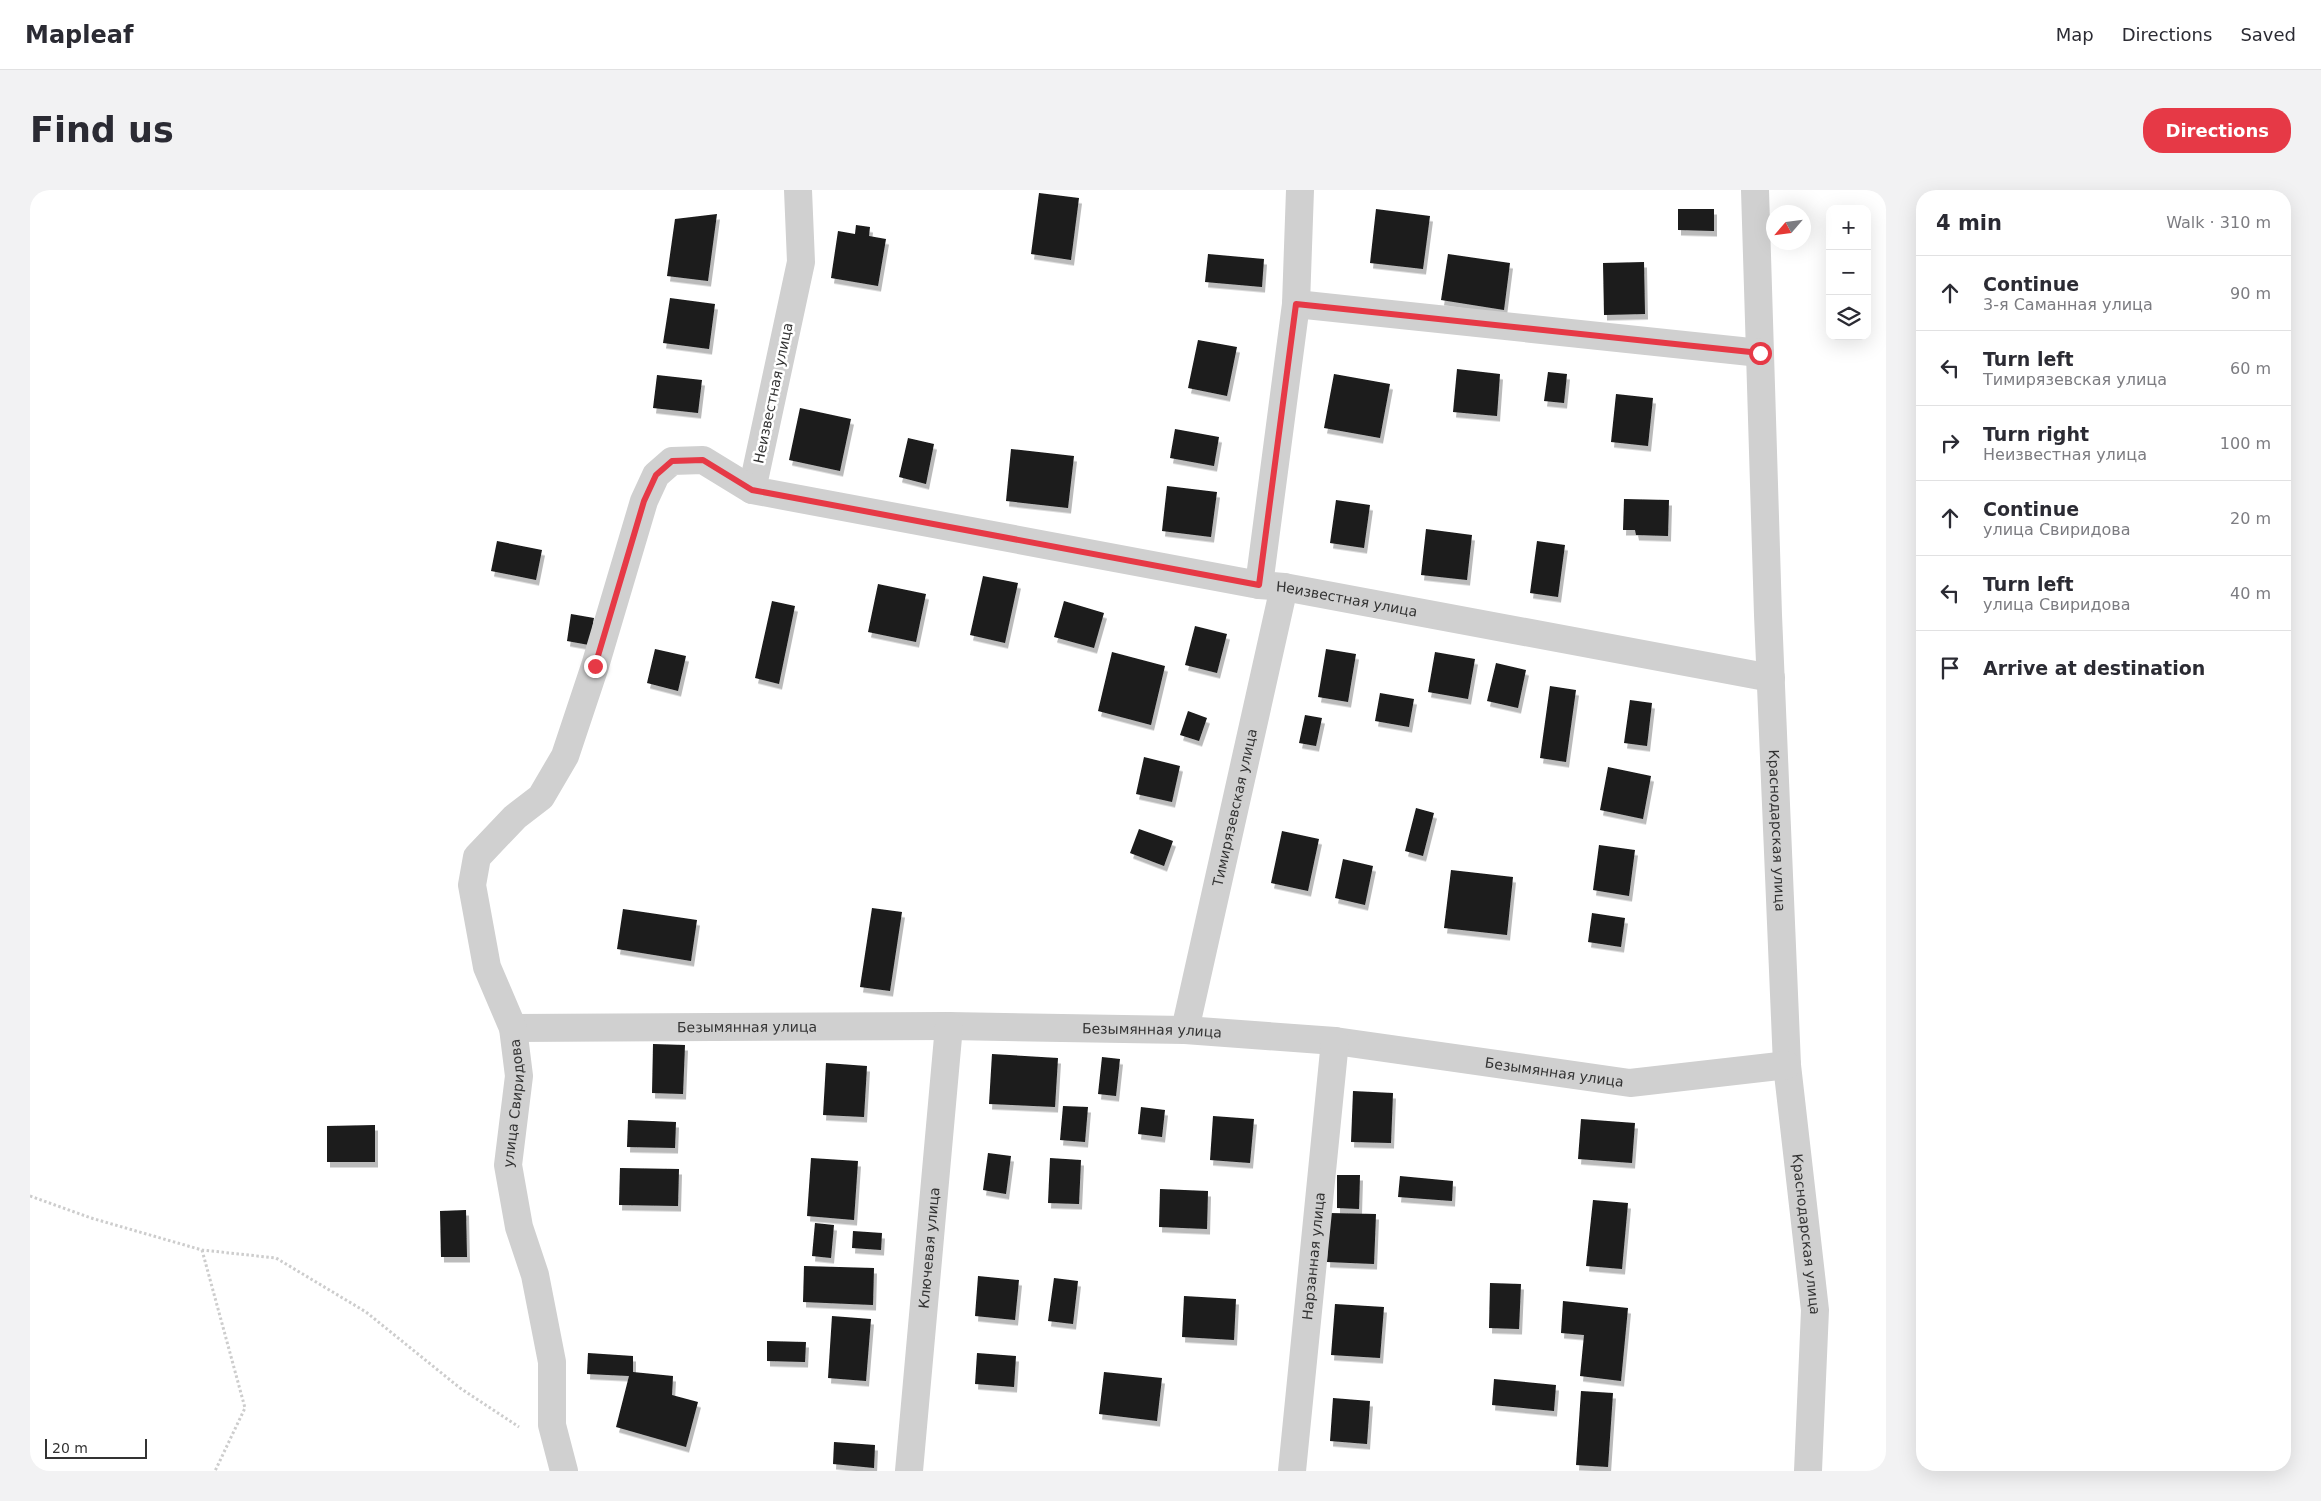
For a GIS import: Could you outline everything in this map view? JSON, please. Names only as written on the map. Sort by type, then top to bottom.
[{"type":"street","name":"Неизвестная улица","points":[[798,190],[801,262],[752,490],[1771,678]]},
{"type":"street","name":"Тимирязевская улица","points":[[1185,1030],[1271,586],[1296,304],[1300,190]]},
{"type":"street","name":"Краснодарская улица","points":[[1755,190],[1771,678],[1787,1065],[1815,1310],[1808,1471]]},
{"type":"street","points":[[1296,304],[1760,353]]},
{"type":"street","name":"улица Свиридова","points":[[564,1471],[552,1424],[552,1362],[535,1275],[519,1227],[508,1165],[519,1076],[513,1028],[487,968],[472,885],[477,857],[515,817],[541,797],[565,756],[595,666],[644,501],[656,475],[672,461],[703,460],[752,490]]},
{"type":"street","name":"Безымянная улица","points":[[513,1028],[949,1026],[1185,1030],[1335,1041],[1630,1083],[1787,1065]]},
{"type":"street","name":"Ключевая улица","points":[[909,1471],[949,1026]]},
{"type":"street","name":"Нарзанная улица","points":[[1292,1471],[1335,1041]]},
{"type":"path","points":[[30,1196],[91,1218],[202,1250],[276,1258],[366,1312],[460,1388],[522,1429],[552,1424]]},
{"type":"path","points":[[202,1250],[245,1408],[215,1471]]},
{"type":"building","points":[[1039,193],[1079,198],[1071,260],[1031,254]]},
{"type":"building","points":[[1376,209],[1430,216],[1423,269],[1370,263]]},
{"type":"building","points":[[1678,209],[1714,209],[1714,231],[1678,230]]},
{"type":"building","points":[[717,214],[708,281],[667,276],[675,219]]},
{"type":"building","points":[[856,225],[870,227],[869,236],[886,239],[878,286],[831,278],[838,231],[855,234]]},
{"type":"building","points":[[1208,254],[1264,259],[1262,287],[1205,282]]},
{"type":"building","points":[[1448,254],[1510,263],[1504,310],[1441,300]]},
{"type":"building","points":[[1644,262],[1645,314],[1604,315],[1603,263]]},
{"type":"building","points":[[670,298],[715,304],[709,349],[663,343]]},
{"type":"building","points":[[1198,340],[1237,347],[1227,396],[1188,388]]},
{"type":"building","points":[[1457,369],[1500,374],[1497,416],[1453,412]]},
{"type":"building","points":[[1548,372],[1567,374],[1564,403],[1544,401]]},
{"type":"building","points":[[1334,374],[1390,384],[1380,438],[1324,428]]},
{"type":"building","points":[[657,375],[702,380],[698,413],[653,408]]},
{"type":"building","points":[[1616,394],[1653,398],[1648,446],[1611,442]]},
{"type":"building","points":[[800,408],[851,419],[840,471],[789,460]]},
{"type":"building","points":[[1175,429],[1219,437],[1214,466],[1170,458]]},
{"type":"building","points":[[908,438],[934,444],[926,484],[899,477]]},
{"type":"building","points":[[1011,449],[1074,456],[1068,508],[1006,501]]},
{"type":"building","points":[[1167,486],[1217,492],[1211,537],[1162,531]]},
{"type":"building","points":[[1624,499],[1669,500],[1668,536],[1636,535],[1635,530],[1623,530]]},
{"type":"building","points":[[1336,500],[1370,505],[1364,548],[1330,543]]},
{"type":"building","points":[[1426,529],[1472,535],[1467,580],[1421,575]]},
{"type":"building","points":[[497,541],[542,550],[536,580],[491,571]]},
{"type":"building","points":[[1537,541],[1565,545],[1558,597],[1530,593]]},
{"type":"building","points":[[983,576],[1018,583],[1005,643],[970,635]]},
{"type":"building","points":[[878,584],[926,594],[916,642],[868,632]]},
{"type":"building","points":[[772,601],[795,606],[779,684],[755,678]]},
{"type":"building","points":[[1064,601],[1104,613],[1094,648],[1054,637]]},
{"type":"building","points":[[571,614],[594,618],[589,645],[567,641]]},
{"type":"building","points":[[1195,626],[1227,634],[1217,673],[1185,665]]},
{"type":"building","points":[[655,649],[686,656],[678,691],[647,683]]},
{"type":"building","points":[[1326,649],[1356,654],[1348,702],[1318,697]]},
{"type":"building","points":[[1112,652],[1165,666],[1151,725],[1098,711]]},
{"type":"building","points":[[1435,652],[1475,659],[1468,699],[1428,692]]},
{"type":"building","points":[[1496,663],[1526,670],[1518,708],[1487,701]]},
{"type":"building","points":[[1550,686],[1576,690],[1566,762],[1540,758]]},
{"type":"building","points":[[1380,693],[1414,699],[1409,727],[1375,721]]},
{"type":"building","points":[[1630,700],[1652,703],[1647,746],[1624,743]]},
{"type":"building","points":[[1188,711],[1207,718],[1199,741],[1180,735]]},
{"type":"building","points":[[1305,715],[1322,718],[1316,746],[1299,743]]},
{"type":"building","points":[[1144,757],[1180,766],[1172,802],[1136,794]]},
{"type":"building","points":[[1608,767],[1651,776],[1643,819],[1600,810]]},
{"type":"building","points":[[1416,808],[1434,813],[1423,856],[1405,851]]},
{"type":"building","points":[[1139,829],[1173,841],[1164,866],[1130,853]]},
{"type":"building","points":[[1282,831],[1319,839],[1308,891],[1271,883]]},
{"type":"building","points":[[1599,845],[1635,850],[1629,896],[1593,890]]},
{"type":"building","points":[[1343,859],[1373,866],[1365,905],[1335,898]]},
{"type":"building","points":[[1451,870],[1513,877],[1507,935],[1444,928]]},
{"type":"building","points":[[872,908],[902,912],[890,991],[860,987]]},
{"type":"building","points":[[623,909],[697,920],[691,961],[617,949]]},
{"type":"building","points":[[1592,913],[1625,918],[1621,947],[1588,942]]},
{"type":"building","points":[[653,1044],[685,1045],[683,1094],[652,1093]]},
{"type":"building","points":[[992,1054],[1058,1058],[1055,1107],[989,1104]]},
{"type":"building","points":[[1102,1057],[1120,1059],[1116,1096],[1098,1094]]},
{"type":"building","points":[[826,1063],[867,1066],[864,1117],[823,1115]]},
{"type":"building","points":[[1353,1091],[1393,1093],[1391,1143],[1351,1142]]},
{"type":"building","points":[[1063,1106],[1088,1107],[1085,1142],[1060,1140]]},
{"type":"building","points":[[1141,1107],[1165,1110],[1162,1137],[1138,1134]]},
{"type":"building","points":[[1213,1116],[1254,1119],[1250,1163],[1210,1160]]},
{"type":"building","points":[[1581,1119],[1635,1123],[1632,1163],[1578,1159]]},
{"type":"building","points":[[628,1120],[676,1122],[675,1148],[627,1147]]},
{"type":"building","points":[[375,1125],[375,1162],[327,1162],[327,1126]]},
{"type":"building","points":[[988,1153],[1011,1156],[1006,1194],[983,1190]]},
{"type":"building","points":[[811,1158],[858,1161],[854,1220],[807,1216]]},
{"type":"building","points":[[1050,1158],[1081,1160],[1079,1204],[1048,1203]]},
{"type":"building","points":[[620,1168],[679,1169],[678,1206],[619,1205]]},
{"type":"building","points":[[1337,1175],[1360,1175],[1359,1209],[1337,1208]]},
{"type":"building","points":[[1400,1176],[1453,1181],[1452,1201],[1398,1197]]},
{"type":"building","points":[[1160,1189],[1208,1191],[1207,1229],[1159,1227]]},
{"type":"building","points":[[1593,1200],[1628,1203],[1622,1269],[1586,1266]]},
{"type":"building","points":[[466,1210],[467,1257],[441,1257],[440,1211]]},
{"type":"building","points":[[1329,1213],[1376,1214],[1374,1264],[1327,1262]]},
{"type":"building","points":[[815,1223],[834,1225],[831,1258],[812,1256]]},
{"type":"building","points":[[853,1231],[882,1233],[881,1250],[852,1248]]},
{"type":"building","points":[[804,1266],[874,1268],[873,1305],[803,1302]]},
{"type":"building","points":[[978,1276],[1019,1280],[1015,1320],[975,1316]]},
{"type":"building","points":[[1054,1278],[1078,1281],[1073,1324],[1048,1321]]},
{"type":"building","points":[[1490,1283],[1521,1284],[1519,1329],[1489,1328]]},
{"type":"building","points":[[1184,1296],[1236,1299],[1234,1340],[1182,1337]]},
{"type":"building","points":[[1563,1301],[1628,1308],[1621,1381],[1580,1376],[1584,1335],[1561,1333]]},
{"type":"building","points":[[1335,1304],[1384,1307],[1380,1358],[1331,1355]]},
{"type":"building","points":[[832,1316],[871,1319],[866,1381],[828,1378]]},
{"type":"building","points":[[767,1341],[806,1342],[805,1362],[767,1361]]},
{"type":"building","points":[[588,1353],[633,1356],[633,1372],[673,1376],[672,1395],[698,1402],[686,1447],[616,1427],[629,1376],[587,1374]]},
{"type":"building","points":[[977,1353],[1016,1356],[1014,1387],[975,1384]]},
{"type":"building","points":[[1104,1372],[1162,1378],[1157,1421],[1099,1414]]},
{"type":"building","points":[[1494,1379],[1556,1385],[1554,1411],[1492,1405]]},
{"type":"building","points":[[1581,1391],[1613,1393],[1608,1467],[1576,1465]]},
{"type":"building","points":[[1333,1398],[1370,1401],[1367,1444],[1330,1441]]},
{"type":"building","points":[[834,1442],[875,1445],[874,1468],[833,1464]]},
{"type":"route","points":[[595,666],[644,501],[656,475],[672,461],[703,460],[752,490],[1259,585],[1296,304],[1760,353]]}]
